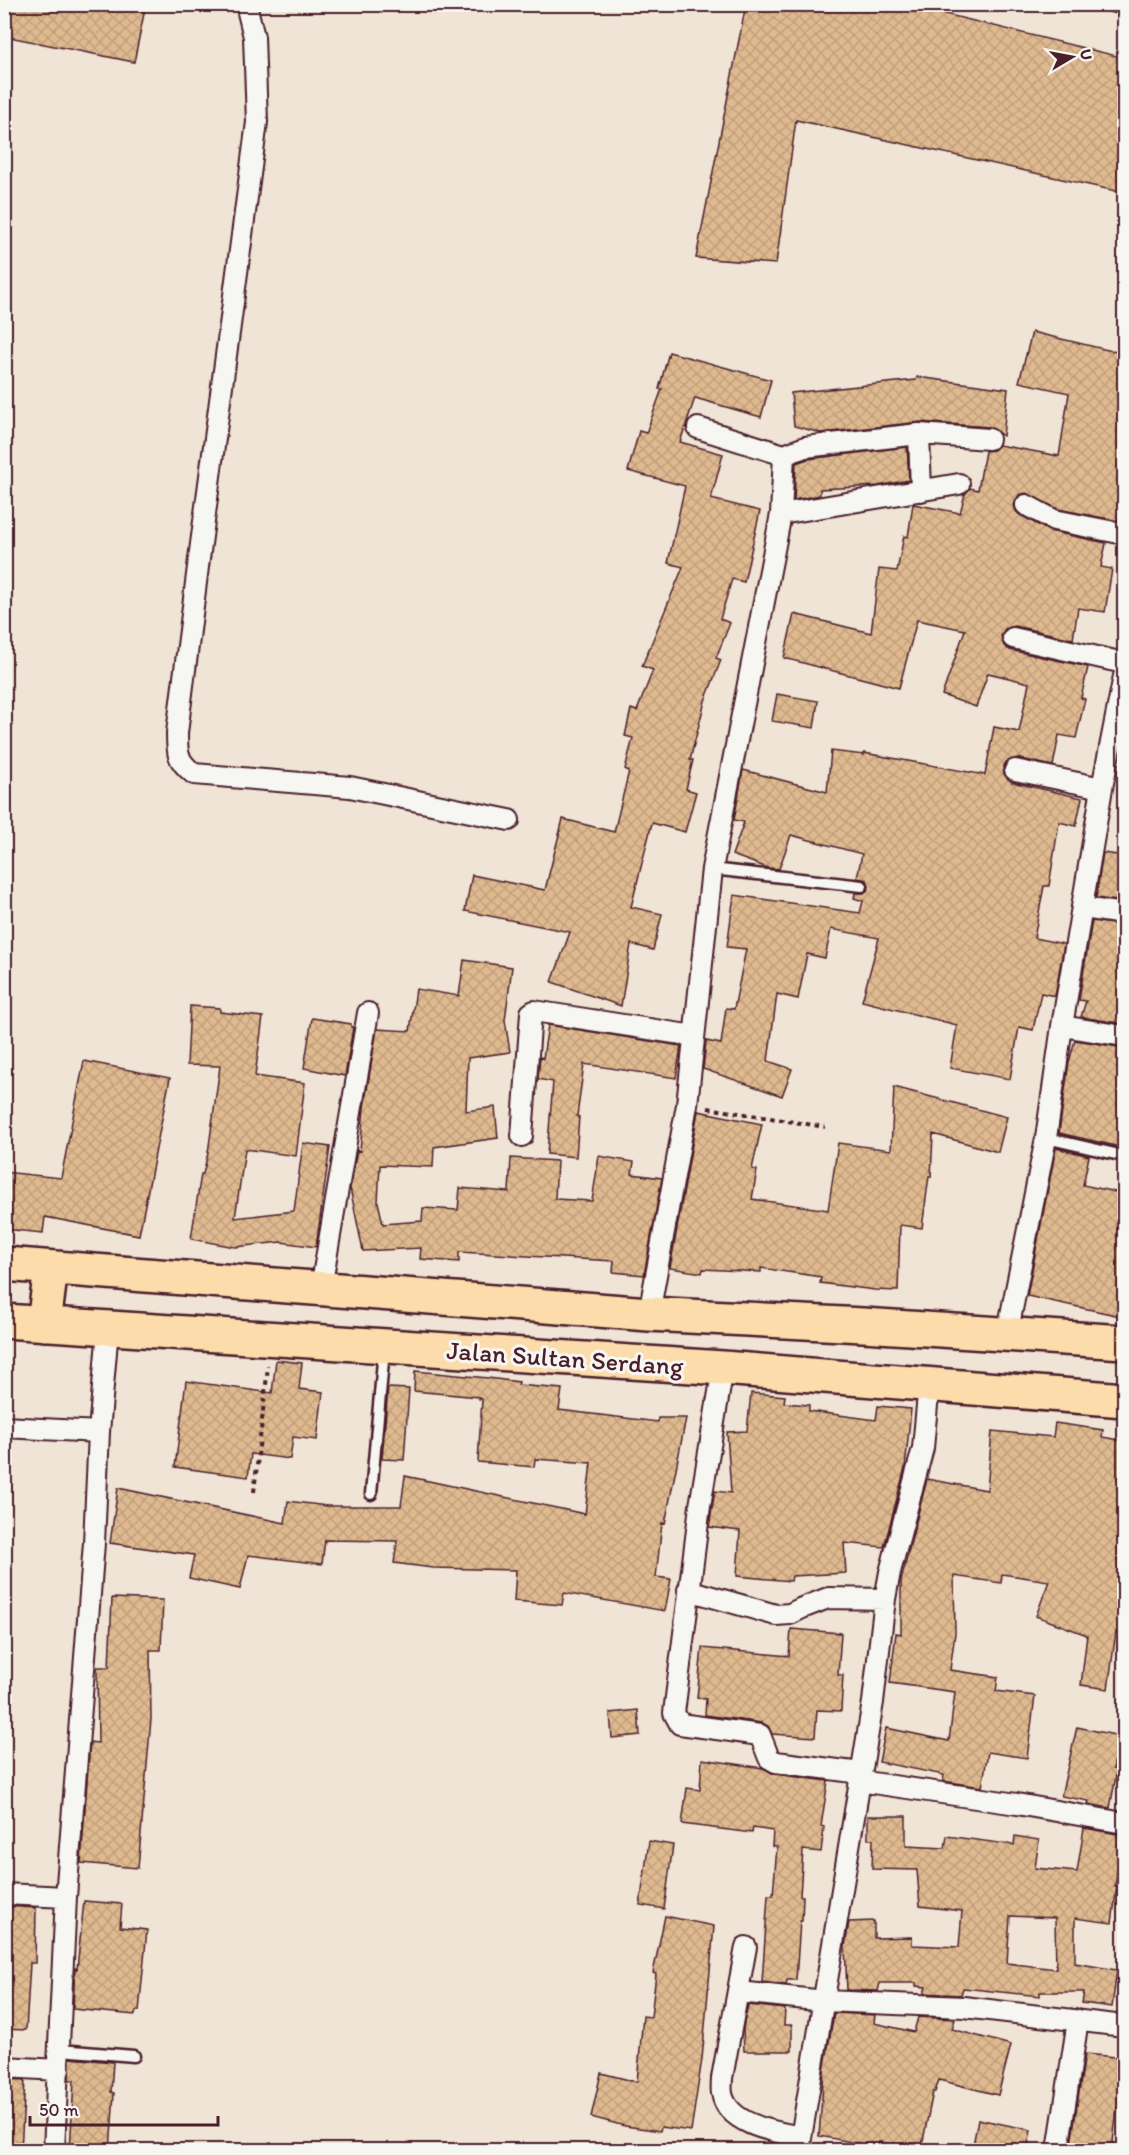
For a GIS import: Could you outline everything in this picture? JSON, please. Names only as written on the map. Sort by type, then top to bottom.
[{"type":"highway","name":"Jalan Sultan Serdang","points":[[4,1264],[649,1314],[1125,1342]]},
{"type":"highway","points":[[44,1324],[51,1268]]},
{"type":"highway","name":"Jalan Sultan Serdang","points":[[4,1321],[723,1368],[1125,1400]]},
{"type":"street","points":[[246,4],[254,37],[257,122],[198,559],[177,733],[177,754],[183,766],[194,774],[350,787],[509,820]]},
{"type":"street","points":[[698,428],[784,455],[806,447],[919,434],[989,439]]},
{"type":"street","points":[[919,434],[921,491]]},
{"type":"street","points":[[649,1314],[687,1105],[712,869],[781,514],[784,455]]},
{"type":"street","points":[[781,514],[959,484]]},
{"type":"street","points":[[1026,505],[1054,520],[1125,534]]},
{"type":"street","points":[[1013,638],[1125,663]]},
{"type":"street","points":[[1008,1335],[1046,1138],[1062,1026],[1102,788],[1125,676]]},
{"type":"street","points":[[1015,770],[1102,788]]},
{"type":"street","points":[[1083,908],[1125,914]]},
{"type":"street","points":[[522,1136],[531,1013],[534,1011],[694,1036]]},
{"type":"street","points":[[321,1288],[368,1013]]},
{"type":"street","points":[[1062,1026],[1125,1036]]},
{"type":"street","points":[[54,2151],[66,1897],[94,1543],[99,1432],[108,1329]]},
{"type":"street","points":[[723,1368],[688,1590],[674,1713],[680,1724],[760,1735],[769,1758],[776,1762],[1125,1823]]},
{"type":"street","points":[[746,1947],[722,2078],[722,2093],[734,2112],[750,2124],[800,2144],[873,1702],[885,1599],[923,1448],[929,1384]]},
{"type":"street","points":[[4,1427],[99,1432]]},
{"type":"street","points":[[688,1590],[776,1615],[790,1614],[828,1598],[885,1599]]},
{"type":"street","points":[[4,1894],[66,1897]]},
{"type":"street","points":[[739,1992],[825,2001],[964,2007],[1125,2026]]},
{"type":"street","points":[[1058,2151],[1078,2020]]},
{"type":"street","points":[[4,2067],[59,2070]]},
{"type":"lane","points":[[1104,4],[1125,9]]},
{"type":"lane","points":[[712,869],[862,886]]},
{"type":"lane","points":[[1046,1138],[1125,1156]]},
{"type":"lane","points":[[370,1494],[385,1347]]},
{"type":"lane","points":[[60,2050],[134,2056]]},
{"type":"path","points":[[687,1105],[825,1127]]},
{"type":"path","points":[[254,1492],[271,1339]]},
{"type":"building","points":[[4,4],[146,4],[134,62],[4,36]]},
{"type":"building","points":[[746,4],[904,4],[1125,58],[1125,193],[796,120],[776,264],[696,258]]},
{"type":"building","points":[[1032,332],[1125,354],[1125,447],[1120,473],[1125,474],[1120,506],[1125,507],[1124,522],[1058,509],[1026,493],[1019,495],[1014,505],[1020,515],[1049,531],[1106,543],[1101,567],[1112,569],[1105,612],[1078,608],[1073,639],[1015,626],[1005,629],[1001,636],[1004,646],[1010,650],[1088,667],[1081,698],[1085,699],[1076,738],[1059,735],[1053,766],[1017,758],[1006,762],[1003,768],[1004,774],[1012,782],[1082,798],[1076,826],[1059,822],[1049,886],[1044,886],[1034,938],[1064,944],[1055,996],[1041,993],[1033,1030],[1019,1027],[1010,1079],[950,1068],[957,1025],[862,1001],[879,938],[831,929],[825,958],[807,954],[798,999],[777,994],[768,1061],[792,1069],[782,1096],[703,1069],[706,1041],[721,1044],[726,1008],[734,1009],[746,949],[727,947],[734,895],[860,913],[863,901],[854,898],[855,893],[864,893],[869,887],[867,880],[857,878],[862,854],[791,835],[779,869],[768,868],[732,855],[744,822],[734,820],[743,770],[827,792],[831,751],[864,755],[864,753],[985,775],[994,727],[1019,732],[1029,683],[988,673],[976,707],[942,695],[965,630],[917,620],[899,688],[784,658],[794,614],[871,633],[879,569],[897,571],[904,536],[908,537],[913,504],[960,513],[965,494],[970,488],[978,490],[985,451],[994,450],[999,445],[1059,456],[1069,393],[1019,382]]},
{"type":"building","points":[[669,352],[771,380],[761,417],[695,398],[680,442],[723,454],[711,499],[760,511],[744,582],[732,579],[720,619],[730,623],[716,658],[721,660],[705,701],[690,760],[693,760],[686,789],[696,792],[685,832],[652,823],[631,907],[662,914],[653,950],[631,944],[621,1006],[552,982],[570,932],[465,911],[472,875],[545,890],[563,819],[614,832],[629,771],[625,769],[633,738],[625,736],[631,709],[637,711],[653,670],[642,666],[683,567],[668,563],[685,486],[628,471],[639,431],[646,433],[662,389],[659,389]]},
{"type":"building","points":[[917,377],[1008,389],[1003,436],[990,427],[920,422],[821,433],[794,426],[791,393],[916,380]]},
{"type":"building","points":[[907,447],[909,480],[878,486],[820,489],[820,495],[794,500],[796,463],[808,459]]},
{"type":"building","points":[[777,694],[818,701],[814,728],[772,721]]},
{"type":"building","points":[[1103,853],[1125,856],[1125,902],[1096,898]]},
{"type":"building","points":[[1092,921],[1125,926],[1125,1024],[1081,1017],[1086,1001],[1079,1000]]},
{"type":"building","points":[[464,960],[512,967],[505,1020],[510,1052],[468,1058],[466,1111],[495,1107],[498,1138],[434,1147],[433,1167],[380,1165],[378,1202],[383,1224],[422,1221],[423,1208],[458,1210],[460,1188],[509,1192],[511,1158],[557,1161],[555,1199],[592,1201],[599,1156],[634,1162],[632,1174],[662,1178],[644,1275],[613,1272],[614,1261],[459,1252],[459,1262],[420,1259],[421,1248],[363,1251],[350,1188],[357,1150],[360,1151],[364,1108],[377,1029],[410,1031],[416,989],[459,996]]},
{"type":"building","points":[[190,1006],[220,1008],[220,1012],[263,1017],[255,1076],[305,1083],[296,1156],[245,1149],[235,1218],[294,1211],[303,1143],[330,1147],[316,1247],[281,1242],[235,1247],[191,1239],[201,1174],[203,1174],[208,1153],[220,1066],[187,1065]]},
{"type":"building","points":[[312,1018],[351,1024],[353,1027],[345,1076],[304,1068]]},
{"type":"building","points":[[548,1025],[681,1046],[676,1078],[584,1064],[577,1116],[579,1117],[576,1157],[547,1154],[553,1082],[538,1079],[540,1057],[543,1058]]},
{"type":"building","points":[[1075,1040],[1125,1048],[1125,1148],[1059,1133],[1069,1062]]},
{"type":"building","points":[[84,1061],[170,1078],[139,1235],[45,1217],[43,1233],[4,1229],[4,1172],[61,1178]]},
{"type":"building","points":[[894,1087],[1007,1117],[998,1152],[933,1134],[931,1177],[929,1176],[922,1228],[900,1225],[898,1291],[820,1283],[821,1277],[761,1268],[761,1272],[703,1269],[702,1273],[670,1268],[698,1111],[762,1124],[752,1169],[757,1170],[752,1199],[828,1210],[838,1143],[891,1150]]},
{"type":"building","points":[[1056,1148],[1089,1156],[1083,1185],[1125,1194],[1125,1317],[1027,1296]]},
{"type":"building","points":[[276,1360],[302,1363],[299,1389],[323,1392],[317,1440],[293,1437],[290,1459],[251,1454],[248,1477],[175,1467],[186,1381],[272,1393]]},
{"type":"building","points":[[415,1371],[488,1378],[519,1382],[518,1385],[562,1389],[559,1410],[658,1422],[658,1418],[686,1418],[665,1524],[662,1523],[656,1577],[671,1579],[665,1611],[564,1593],[562,1605],[514,1601],[516,1570],[433,1568],[394,1563],[397,1541],[325,1540],[322,1564],[248,1555],[240,1589],[189,1578],[194,1555],[110,1543],[118,1488],[285,1523],[288,1501],[327,1506],[401,1506],[405,1476],[585,1514],[591,1463],[535,1459],[534,1467],[478,1462],[482,1399],[414,1391]]},
{"type":"building","points":[[388,1388],[409,1389],[404,1460],[382,1459]]},
{"type":"building","points":[[751,1393],[785,1396],[784,1403],[809,1405],[809,1411],[876,1420],[878,1406],[911,1409],[905,1468],[884,1547],[844,1543],[846,1573],[792,1576],[791,1581],[737,1576],[740,1531],[709,1527],[715,1491],[731,1493],[727,1432],[747,1431]]},
{"type":"building","points":[[1055,1423],[1103,1430],[1102,1437],[1125,1441],[1125,1495],[1119,1520],[1125,1522],[1125,1634],[1116,1632],[1108,1689],[1081,1685],[1087,1635],[1036,1616],[1049,1581],[1002,1574],[1001,1583],[954,1576],[955,1633],[950,1670],[998,1677],[996,1691],[1035,1696],[1027,1758],[988,1752],[982,1787],[943,1781],[944,1775],[879,1762],[886,1728],[949,1741],[955,1692],[890,1683],[896,1633],[901,1634],[901,1581],[927,1479],[987,1490],[992,1431],[1053,1437]]},
{"type":"building","points":[[112,1598],[163,1600],[161,1650],[150,1650],[151,1719],[138,1868],[81,1863],[90,1742],[98,1743],[97,1667],[109,1667]]},
{"type":"building","points":[[791,1629],[841,1633],[838,1675],[843,1675],[841,1711],[817,1710],[815,1737],[772,1734],[768,1726],[762,1723],[705,1715],[706,1699],[697,1698],[702,1648],[789,1656]]},
{"type":"building","points":[[638,1710],[640,1735],[612,1738],[610,1713]]},
{"type":"building","points":[[1077,1727],[1120,1736],[1113,1769],[1117,1770],[1110,1808],[1088,1804],[1089,1801],[1061,1796]]},
{"type":"building","points":[[702,1759],[763,1768],[774,1774],[828,1781],[821,1826],[824,1827],[821,1852],[803,1850],[800,1896],[803,1896],[802,1921],[800,1921],[796,1980],[787,1980],[786,1985],[762,1982],[768,1895],[773,1895],[777,1847],[772,1846],[773,1831],[753,1828],[752,1833],[682,1824],[687,1788],[700,1790]]},
{"type":"building","points":[[868,1816],[906,1816],[906,1846],[945,1848],[947,1836],[1014,1845],[1015,1836],[1039,1840],[1035,1868],[1077,1872],[1084,1828],[1123,1835],[1112,1923],[1075,1918],[1075,1963],[1117,1970],[1112,2007],[1082,2003],[1084,1992],[1040,1992],[1040,1996],[963,1988],[961,1995],[924,1993],[926,1987],[916,1986],[916,1983],[880,1983],[878,1991],[847,1990],[845,1947],[849,1922],[874,1921],[874,1938],[912,1937],[912,1945],[959,1947],[962,1911],[920,1906],[917,1870],[872,1869],[873,1839],[868,1839]],"holes":[[[1010,1916],[1055,1918],[1056,1969],[1007,1963]]]},
{"type":"building","points":[[649,1841],[673,1845],[664,1909],[640,1905]]},
{"type":"building","points":[[84,1901],[122,1904],[120,1927],[147,1930],[139,2011],[136,2011],[135,2015],[73,2009],[75,1968],[77,1969]]},
{"type":"building","points":[[4,1906],[36,1908],[35,1963],[30,1963],[26,2030],[4,2029]]},
{"type":"building","points":[[665,1916],[714,1926],[702,2059],[691,2131],[661,2127],[660,2131],[625,2126],[591,2117],[601,2073],[637,2082],[643,2016],[651,2017],[656,1974],[653,1973]]},
{"type":"building","points":[[748,2005],[785,2009],[784,2025],[792,2025],[792,2051],[744,2051],[743,2028]]},
{"type":"building","points":[[834,2013],[875,2015],[874,2023],[914,2032],[918,2017],[955,2019],[952,2029],[1011,2045],[998,2095],[939,2080],[933,2092],[921,2150],[879,2142],[878,2147],[819,2136],[824,2071]]},
{"type":"building","points":[[1085,2054],[1125,2058],[1125,2109],[1117,2108],[1112,2151],[1070,2151]]},
{"type":"building","points":[[70,2058],[113,2062],[111,2092],[114,2093],[110,2151],[70,2151],[74,2080],[69,2080]]},
{"type":"building","points":[[4,2079],[25,2080],[21,2151],[4,2151]]},
{"type":"building","points":[[978,2119],[1031,2130],[1027,2151],[972,2151]]}]
